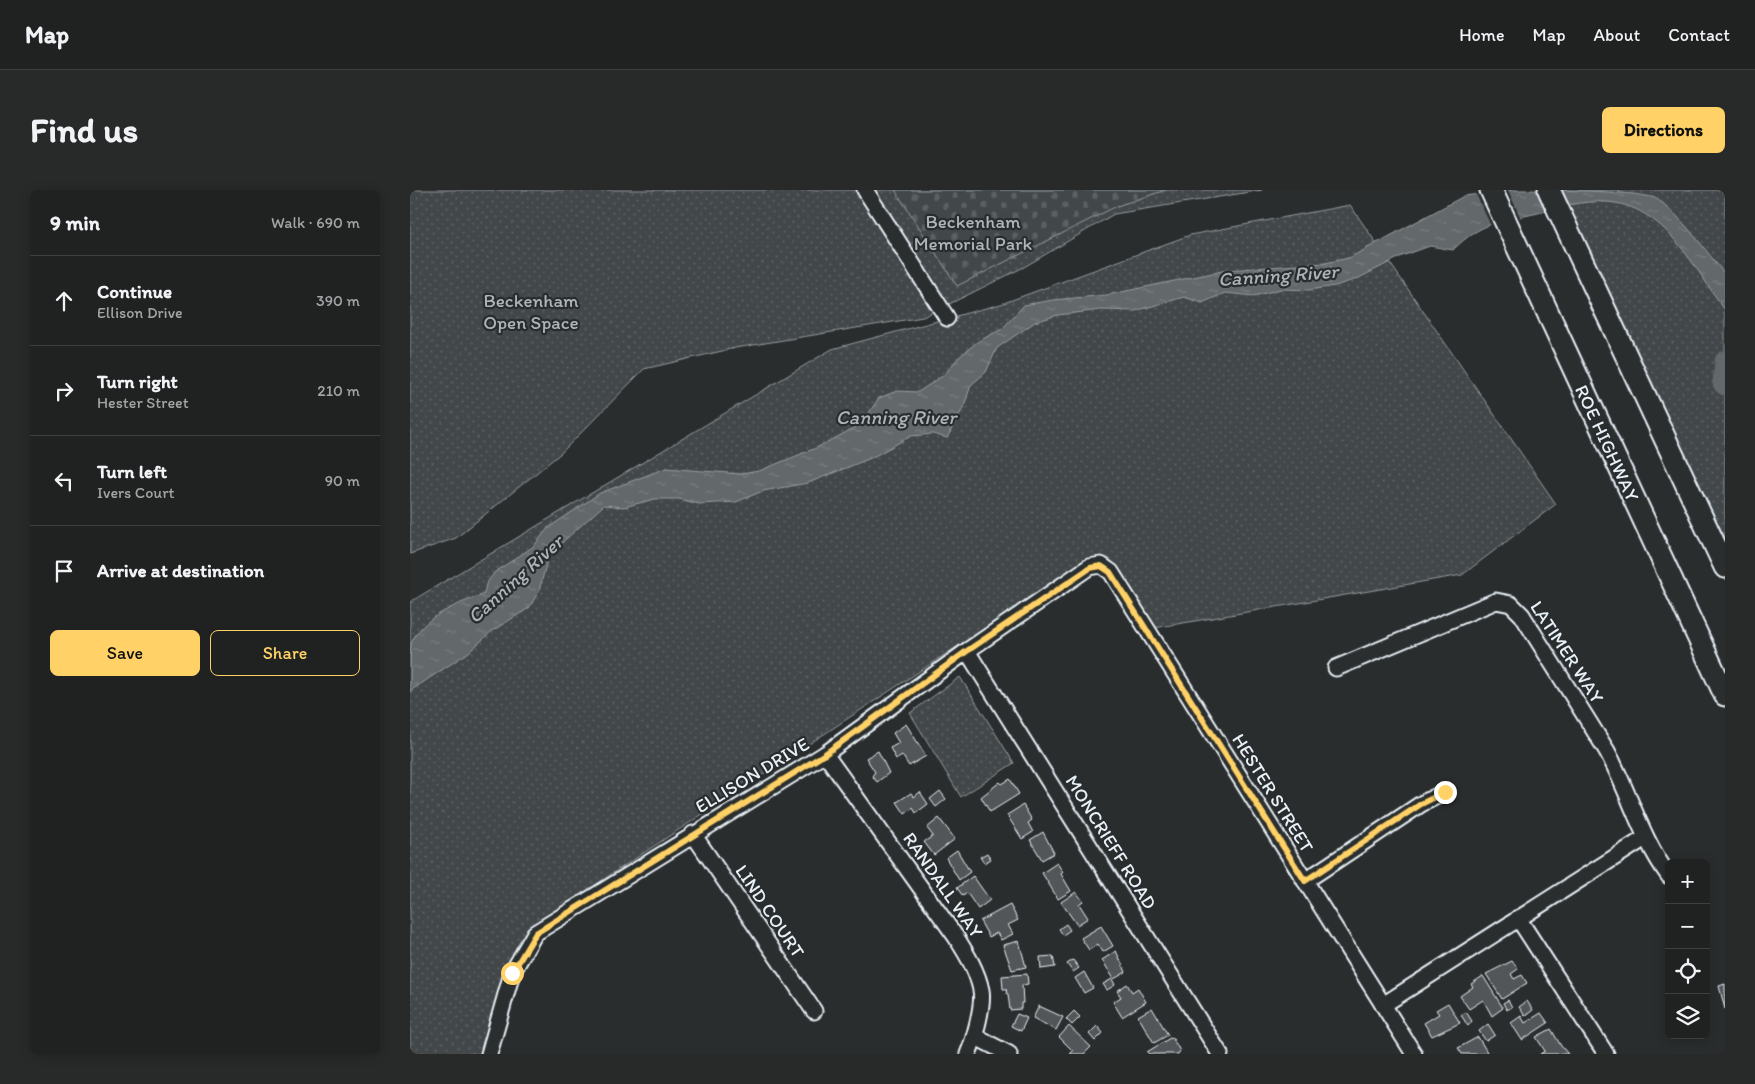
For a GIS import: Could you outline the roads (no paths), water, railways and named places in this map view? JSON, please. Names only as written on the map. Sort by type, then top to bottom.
[{"type":"highway","name":"ROE HIGHWAY","points":[[1491,190],[1725,695]]},
{"type":"highway","points":[[1548,190],[1725,567]]},
{"type":"street","points":[[865,190],[947,318]]},
{"type":"street","name":"HESTER STREET","points":[[1090,568],[1101,566],[1110,572],[1414,1054]]},
{"type":"street","name":"ELLISON DRIVE","points":[[489,1054],[512,973],[536,933],[825,754],[967,651],[1090,568]]},
{"type":"street","name":"LATIMER WAY","points":[[1336,668],[1496,601],[1511,604],[1522,615],[1607,751],[1620,775],[1645,838],[1665,870]]},
{"type":"street","name":"MONCRIEFF ROAD","points":[[967,651],[1220,1054]]},
{"type":"street","name":"RANDALL WAY","points":[[825,754],[956,937],[972,963],[982,991],[976,1037],[968,1054]]},
{"type":"street","points":[[1305,881],[1421,804],[1445,792]]},
{"type":"street","name":"LIND COURT","points":[[693,834],[814,1011]]},
{"type":"street","points":[[1382,1005],[1645,838]]},
{"type":"street","points":[[1518,918],[1606,1054]]},
{"type":"street","points":[[976,1037],[1009,1054]]},
{"type":"water","name":"Canning River","points":[[1512,190],[1626,193],[1655,198],[1683,222],[1725,274],[1725,310],[1689,258],[1661,226],[1645,214],[1627,206],[1606,202],[1589,202],[1492,224],[1473,233],[1453,250],[1430,246],[1402,256],[1357,279],[1335,286],[1309,290],[1281,289],[1254,296],[1225,293],[1202,303],[1184,297],[1135,311],[1101,310],[1058,315],[1035,322],[997,348],[986,372],[971,385],[964,406],[947,438],[933,434],[911,436],[871,458],[808,483],[763,491],[736,502],[699,504],[679,499],[655,499],[624,507],[604,505],[549,554],[539,591],[529,608],[492,631],[469,652],[410,691],[411,644],[423,626],[441,613],[484,594],[486,584],[495,572],[534,546],[548,528],[600,493],[666,468],[741,474],[759,471],[816,448],[866,422],[870,411],[879,398],[897,391],[918,392],[944,375],[958,358],[977,342],[1002,329],[1024,305],[1107,295],[1227,270],[1325,263],[1349,258],[1464,196]]},
{"type":"waterway","name":"Canning River","points":[[1725,361],[1723,383],[1725,385]]},
{"type":"park label","name":"Beckenham Memorial Park","points":[[973,232]]},
{"type":"park label","name":"Beckenham Open Space","points":[[531,311]]}]
